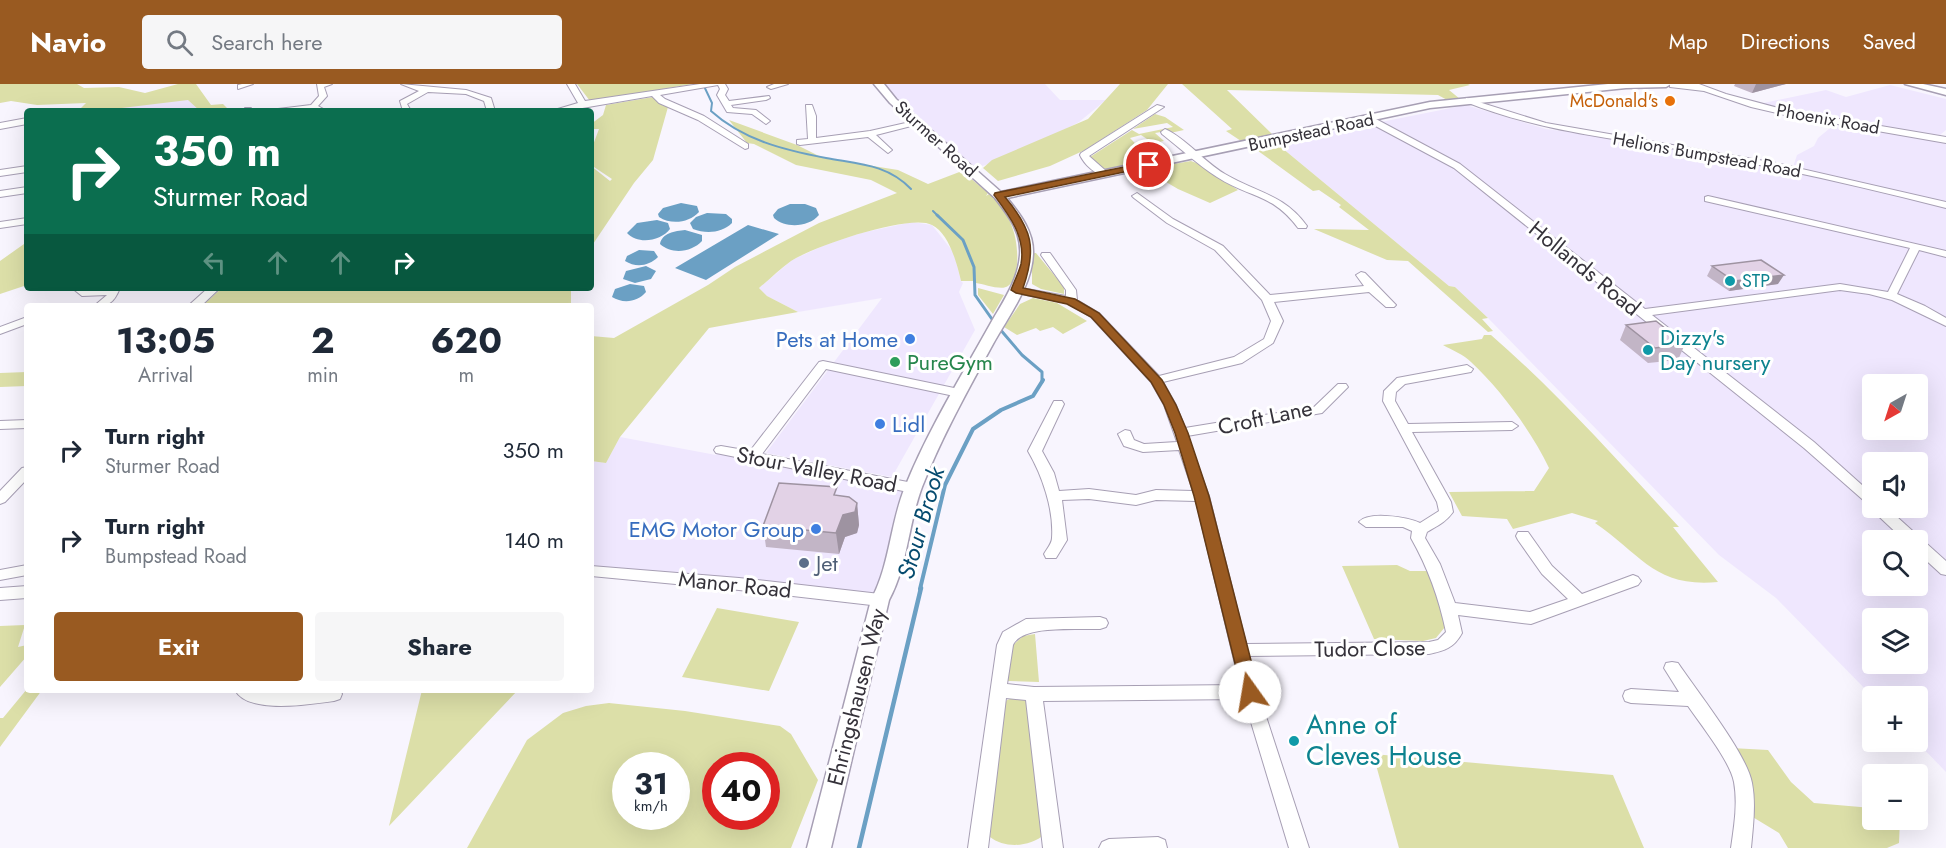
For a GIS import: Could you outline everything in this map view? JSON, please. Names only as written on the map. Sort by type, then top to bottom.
[{"type":"main road","name":"Sturmer Road","points":[[879,84],[893,101],[999,195],[1015,216],[1026,245],[1026,264],[1016,290],[997,325]]},
{"type":"main road","name":"Bumpstead Road","points":[[999,195],[1371,120],[1430,105],[1627,84],[1680,84]]},
{"type":"main road","points":[[1910,84],[1946,92]]},
{"type":"main road","name":"Ehringshausen Way","points":[[819,848],[880,600],[889,583],[913,488],[959,393],[997,325]]},
{"type":"street","points":[[304,108],[313,107],[323,96],[320,86],[328,84]]},
{"type":"street","points":[[405,84],[426,90],[455,90],[477,94],[488,100],[490,108]]},
{"type":"street","points":[[571,84],[583,104]]},
{"type":"street","points":[[567,108],[714,84]]},
{"type":"street","points":[[721,84],[724,89],[721,95],[730,110],[747,110],[760,114],[766,121]]},
{"type":"street","points":[[771,87],[785,84]]},
{"type":"street","name":"Phoenix Road","points":[[1692,84],[1712,92]]},
{"type":"street","name":"Phoenix Road","points":[[1673,85],[1712,92],[1791,114],[1946,140]]},
{"type":"street","points":[[405,108],[403,104],[426,90]]},
{"type":"street","points":[[654,93],[662,101],[701,118],[745,146]]},
{"type":"street","points":[[726,104],[766,98]]},
{"type":"street","name":"Helions Bumpstead Road","points":[[1469,100],[1497,112],[1550,128],[1691,149],[1862,184],[1946,205]]},
{"type":"street","points":[[809,107],[813,121],[812,141]]},
{"type":"street","points":[[1102,173],[1084,155],[1160,107]]},
{"type":"street","name":"Hollands Road","points":[[1371,120],[1457,166],[1809,445],[1862,493]]},
{"type":"street","points":[[3,123],[24,122]]},
{"type":"street","points":[[800,142],[870,134],[919,123]]},
{"type":"street","points":[[1165,132],[1221,176],[1275,200],[1291,212],[1302,226]]},
{"type":"street","points":[[870,134],[888,150]]},
{"type":"street","points":[[0,173],[24,169]]},
{"type":"street","points":[[0,194],[24,190]]},
{"type":"street","points":[[1137,196],[1170,221],[1219,248],[1267,298],[1277,321],[1269,342],[1238,360],[1156,380]]},
{"type":"street","points":[[1708,199],[1946,254]]},
{"type":"street","points":[[0,225],[24,221]]},
{"type":"street","points":[[1891,296],[1916,246]]},
{"type":"street","points":[[1046,255],[1071,291],[1071,301]]},
{"type":"street","points":[[1361,275],[1390,305]]},
{"type":"street","points":[[1642,314],[1840,287],[1891,296],[1923,308],[1946,323]]},
{"type":"street","points":[[1267,298],[1372,288]]},
{"type":"street","points":[[1016,290],[1071,301],[1095,315],[1156,380],[1170,405],[1202,496],[1250,692],[1299,848]]},
{"type":"street","points":[[80,291],[82,293],[98,291]]},
{"type":"street","points":[[104,303],[110,299],[112,291]]},
{"type":"street","points":[[198,303],[212,291]]},
{"type":"street","points":[[0,331],[24,321]]},
{"type":"street","points":[[753,456],[823,365],[959,393]]},
{"type":"street","points":[[1366,522],[1404,522],[1419,529],[1446,513],[1444,502],[1389,401],[1390,391],[1401,381],[1467,369]]},
{"type":"street","name":"Croft Lane","points":[[1125,434],[1129,443],[1143,448],[1184,440],[1318,410],[1342,387]]},
{"type":"street","points":[[1051,554],[1060,540],[1054,496],[1047,472],[1035,450],[1058,404]]},
{"type":"street","points":[[0,425],[24,424]]},
{"type":"street","points":[[1404,428],[1512,426]]},
{"type":"street","name":"Stour Valley Road","points":[[721,450],[913,488]]},
{"type":"street","points":[[0,499],[24,474]]},
{"type":"street","points":[[1054,496],[1089,494],[1136,500],[1156,495],[1202,496]]},
{"type":"street","points":[[1889,518],[1902,530]]},
{"type":"street","name":"Tudor Close","points":[[1241,650],[1430,648],[1443,645],[1454,633],[1449,608],[1433,564],[1418,538],[1419,529]]},
{"type":"street","points":[[1523,536],[1547,570],[1579,600]]},
{"type":"street","points":[[1928,554],[1946,570]]},
{"type":"street","points":[[0,575],[24,571]]},
{"type":"street","name":"Manor Road","points":[[594,571],[739,584],[880,600]]},
{"type":"street","points":[[1449,608],[1531,618],[1633,581]]},
{"type":"street","points":[[0,594],[24,592]]},
{"type":"street","points":[[978,848],[1005,645],[1010,636],[1026,625],[1100,623]]},
{"type":"street","points":[[1672,668],[1733,759],[1743,781],[1745,814],[1741,848]]},
{"type":"street","points":[[998,690],[1034,694],[1250,692]]},
{"type":"street","points":[[249,693],[260,699],[282,701],[334,694]]},
{"type":"street","points":[[1034,694],[1053,848]]},
{"type":"street","points":[[1630,696],[1691,699]]},
{"type":"street","points":[[1109,848],[1158,846]]},
{"type":"shaded area","points":[[879,84],[1045,84],[1060,100],[1106,100],[1079,122],[1022,153],[970,170]]},
{"type":"shaded area","points":[[1890,85],[1946,99],[1946,130],[1940,135],[1831,119],[1759,104],[1826,90],[1846,97]]},
{"type":"shaded area","points":[[192,94],[200,108],[112,108]]},
{"type":"shaded area","points":[[1466,105],[1546,129],[1671,145],[1792,170],[1797,155],[1814,146],[1818,138],[1835,124],[1946,142],[1946,772],[1927,752],[1928,686],[1862,686],[1776,598],[1719,555],[1488,318],[1455,287],[1449,286],[1276,143]]},
{"type":"shaded area","points":[[912,222],[932,225],[954,253],[963,283],[959,292],[975,330],[892,477],[766,453],[882,298],[798,312],[767,296],[759,288],[792,260],[825,245],[861,233]]},
{"type":"shaded area","points":[[620,437],[716,455],[721,450],[913,488],[880,600],[594,571],[594,461],[606,463]]},
{"type":"green space","points":[[0,84],[77,84],[84,88],[119,87],[145,93],[178,84],[196,84],[211,105],[223,104],[227,108],[197,108],[188,100],[122,108],[81,108],[86,103],[37,105],[11,101],[0,103]]},
{"type":"green space","points":[[577,84],[693,84],[590,101]]},
{"type":"green space","points":[[1120,84],[1168,84],[1147,110],[1085,150],[1050,166],[998,181],[983,168],[992,160],[1088,119]]},
{"type":"green space","points":[[1182,84],[1470,85],[1449,90],[1460,99],[1449,101],[1438,95],[1227,90],[1273,135],[1241,141],[1226,131],[1232,129]]},
{"type":"green space","points":[[653,97],[668,107],[653,160],[634,183],[594,243],[594,168],[610,181],[612,179],[594,167],[594,142],[599,129],[594,129],[594,122],[603,115],[606,105]]},
{"type":"green space","points":[[1155,114],[1165,117],[1184,130],[1155,133],[1164,141],[1153,143],[1141,135],[1130,138],[1149,158],[1147,160],[1106,169],[1100,167],[1090,157],[1132,130],[1139,134],[1173,127],[1167,123],[1133,129]]},
{"type":"green space","points":[[729,120],[797,145],[823,158],[898,170],[928,184],[962,171],[988,193],[986,196],[989,194],[997,201],[1012,226],[1017,245],[1017,265],[1013,279],[1008,286],[1002,288],[976,283],[973,261],[973,281],[961,281],[948,242],[938,229],[932,225],[920,223],[883,227],[839,240],[802,255],[791,261],[759,288],[767,296],[798,312],[709,328],[620,437],[606,463],[594,461],[594,336],[614,338],[708,285],[735,267],[819,223],[897,193],[871,180],[796,165],[754,144],[747,143]]},
{"type":"green space","points":[[1276,143],[1449,286],[1455,287],[1488,318],[1482,319],[1493,331],[1488,332],[1408,261],[1387,260],[1314,229],[1369,230],[1339,207],[1341,205],[1319,190],[1313,191],[1254,148]]},
{"type":"green space","points":[[1191,161],[1238,190],[1210,203],[1178,189],[1144,169]]},
{"type":"green space","points":[[24,244],[24,286],[0,294],[0,261]]},
{"type":"green space","points":[[1032,253],[1036,253],[1064,287],[1064,294],[1041,289],[1032,284]]},
{"type":"green space","points":[[978,288],[1004,295],[993,314],[978,295]]},
{"type":"green space","points":[[219,291],[571,291],[571,303],[205,303]]},
{"type":"green space","points":[[1033,298],[1057,303],[1087,321],[1063,334],[1053,327],[1040,331],[1036,328],[1017,335],[1004,327],[1020,304]]},
{"type":"green space","points":[[1484,335],[1491,335],[1516,357],[1587,428],[1679,527],[1673,527],[1718,582],[1679,580],[1664,574],[1650,567],[1595,523],[1598,521],[1572,513],[1513,529],[1507,519],[1462,516],[1449,492],[1534,491],[1549,468],[1525,426],[1493,385],[1468,359],[1443,345],[1482,339]]},
{"type":"green space","points":[[24,372],[24,386],[0,387],[0,373]]},
{"type":"green space","points":[[1397,565],[1410,571],[1429,571],[1445,627],[1436,638],[1423,641],[1374,639],[1342,566]]},
{"type":"green space","points":[[717,608],[799,622],[769,691],[682,677]]},
{"type":"green space","points":[[24,625],[18,647],[24,646],[24,659],[0,687],[0,626]]},
{"type":"green space","points":[[1035,634],[1039,682],[1007,681],[1011,647],[1023,636]]},
{"type":"green space","points":[[24,693],[40,693],[0,747],[0,718],[3,718]]},
{"type":"green space","points":[[421,693],[515,693],[389,826]]},
{"type":"green space","points":[[1020,696],[1027,700],[1045,834],[1032,842],[1009,845],[990,837],[1003,707],[1007,700]]},
{"type":"green space","points":[[609,703],[685,711],[780,726],[791,734],[818,780],[791,848],[467,848],[527,740],[563,713],[586,706]]},
{"type":"green space","points":[[1731,748],[1768,750],[1791,782],[1814,803],[1862,807],[1862,830],[1900,830],[1899,843],[1887,848],[1788,848],[1779,833],[1751,816]]},
{"type":"green space","points":[[1373,754],[1613,775],[1644,848],[1399,848]]},
{"type":"water","points":[[681,203],[697,206],[699,212],[690,219],[680,222],[659,217],[658,214],[663,208]]},
{"type":"water","points":[[790,204],[805,204],[816,208],[819,215],[809,222],[797,225],[785,224],[774,218],[773,215],[778,209]]},
{"type":"water","points":[[707,213],[726,214],[732,219],[732,223],[714,232],[693,229],[690,223],[696,217]]},
{"type":"water","points":[[657,220],[668,223],[670,229],[655,239],[637,239],[627,233],[637,223]]},
{"type":"water","points":[[748,225],[779,234],[706,280],[675,268]]},
{"type":"water","points":[[685,230],[702,235],[702,241],[693,248],[682,251],[670,250],[660,244],[666,235]]},
{"type":"water","points":[[639,250],[654,251],[658,257],[642,265],[634,265],[625,261],[627,256]]},
{"type":"water","points":[[646,266],[656,271],[651,279],[635,283],[623,279],[626,271]]},
{"type":"water","points":[[630,284],[644,286],[646,292],[630,301],[621,301],[612,297],[615,289]]},
{"type":"building","points":[[1761,260],[1784,275],[1734,281],[1712,266]]},
{"type":"building","points":[[1656,321],[1685,344],[1655,348],[1626,325]]},
{"type":"building","points":[[779,483],[837,487],[834,495],[849,497],[857,503],[855,512],[843,515],[836,533],[763,526]]},
{"type":"waterway","name":"Stour Brook","points":[[703,84],[712,103],[711,111],[750,137],[795,151],[872,166],[892,174],[911,189]]},
{"type":"waterway","name":"Stour Brook","points":[[933,211],[937,215]]},
{"type":"waterway","name":"Stour Brook","points":[[937,215],[963,240],[974,267],[975,295],[994,322]]},
{"type":"waterway","name":"Stour Brook","points":[[999,328],[1022,355],[1042,372],[1042,382]]},
{"type":"waterway","name":"Stour Brook","points":[[920,589],[945,485],[973,429],[1001,410],[1033,396],[1042,382]]},
{"type":"waterway","name":"Stour Brook","points":[[859,848],[921,588]]},
{"type":"place","name":"McDonald's","points":[[1670,101]]},
{"type":"place","name":"STP","points":[[1730,281]]},
{"type":"place","name":"Pets at Home","points":[[910,339]]},
{"type":"place","name":"Dizzy's Day nursery","points":[[1648,350]]},
{"type":"place","name":"PureGym","points":[[895,362]]},
{"type":"place","name":"Lidl","points":[[880,424]]},
{"type":"place","name":"EMG Motor Group","points":[[816,529]]},
{"type":"place","name":"Jet","points":[[804,563]]},
{"type":"place","name":"Anne of Cleves House","points":[[1294,741]]},
{"type":"route","points":[[1149,165],[999,195],[1015,216],[1024,233],[1028,253],[1023,277],[1016,290],[1056,296],[1071,301],[1095,315],[1156,380],[1170,405],[1202,496],[1250,692]]}]
